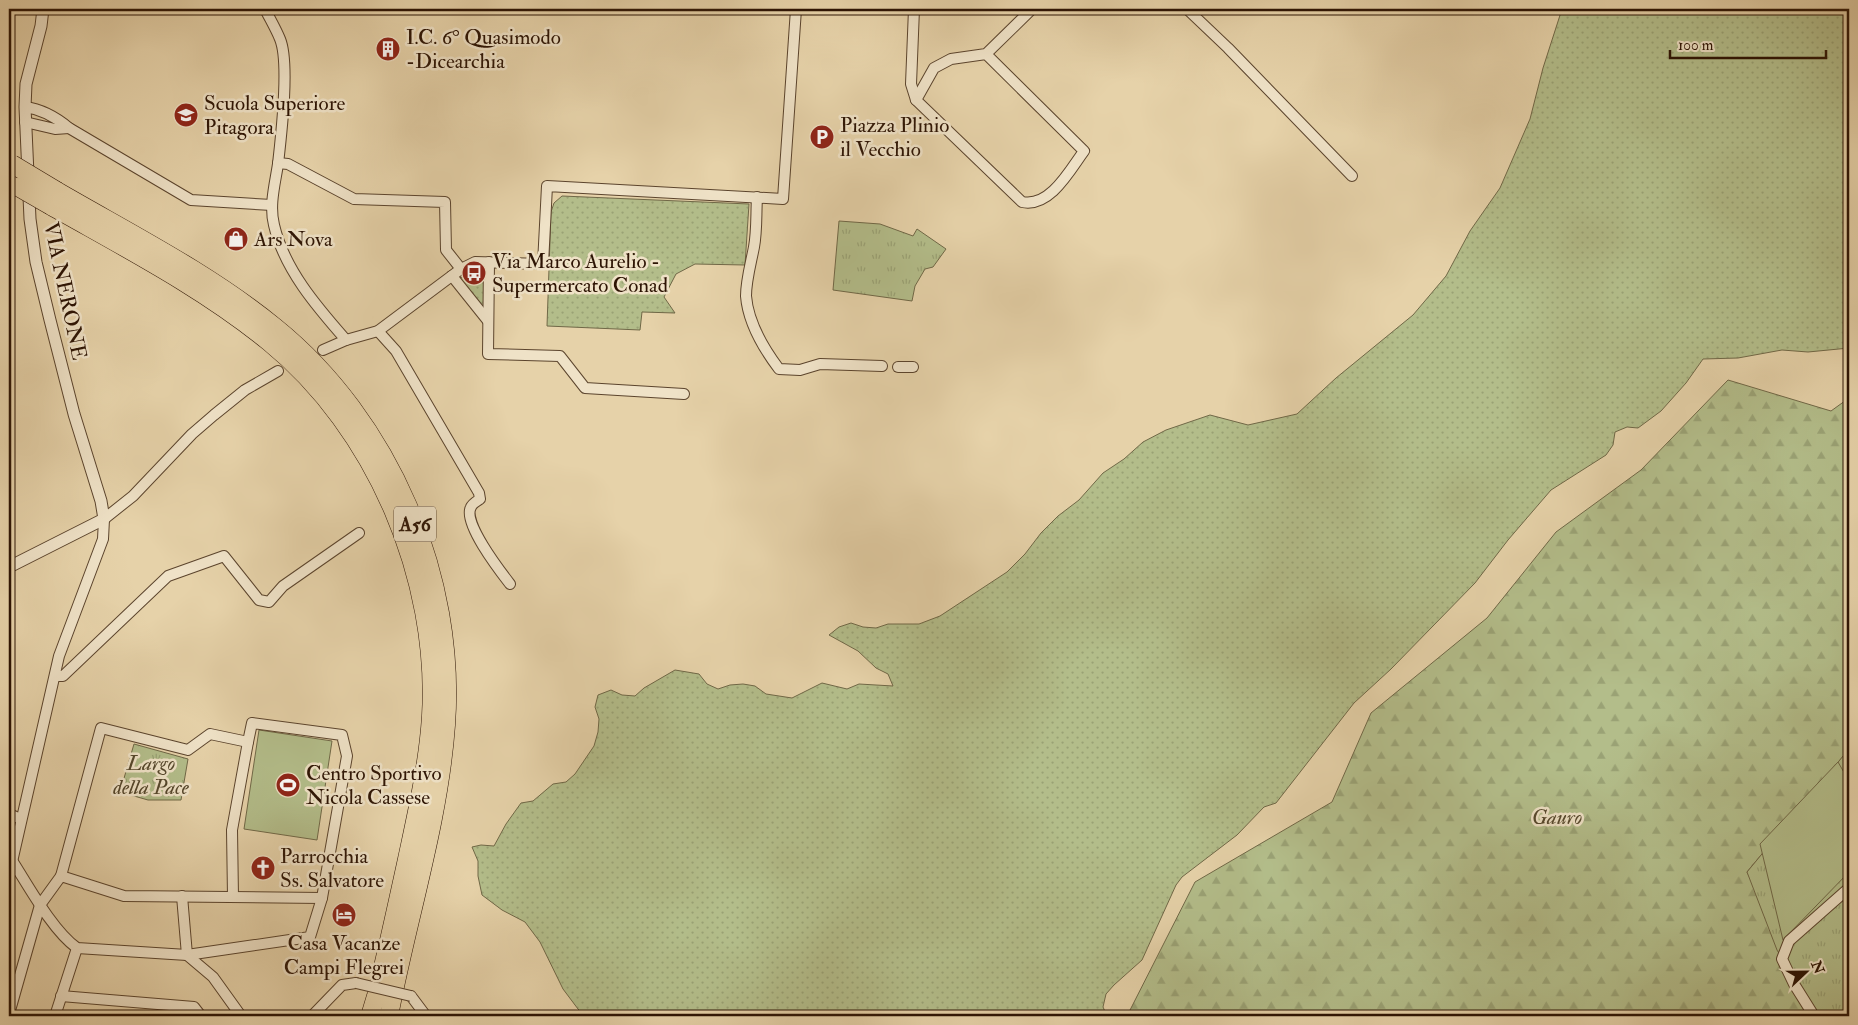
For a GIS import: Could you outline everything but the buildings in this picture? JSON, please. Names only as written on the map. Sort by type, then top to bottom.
[{"type":"highway","name":"A56","points":[[11,173],[54,198],[205,278],[275,327],[327,378],[353,411],[374,441],[410,511],[426,558],[439,611],[447,688],[446,724],[432,820],[389,1016]]},
{"type":"highway","name":"A56","points":[[11,173],[54,198],[211,300],[269,342],[321,395],[349,432],[376,475],[394,513],[410,558],[422,606],[429,652],[431,715],[427,760],[419,806],[370,1016]]},
{"type":"street","name":"VIA NERONE","points":[[43,9],[41,26],[26,84],[25,107],[30,218],[36,262],[74,414],[101,501],[104,518]]},
{"type":"street","points":[[265,9],[281,40],[283,50],[283,104],[272,205],[273,224],[287,259],[319,309],[346,340]]},
{"type":"street","points":[[323,350],[346,340],[378,331],[461,269],[475,262],[543,264],[547,186],[783,199],[796,9]]},
{"type":"street","points":[[914,9],[911,84],[916,100],[1022,202],[1031,204],[1040,201],[1061,184],[1084,151],[986,54]]},
{"type":"street","points":[[916,100],[934,68],[951,59],[986,54],[1032,9]]},
{"type":"street","points":[[1187,9],[1228,48],[1352,176]]},
{"type":"street","points":[[25,107],[33,108],[60,121],[191,200],[272,205]]},
{"type":"street","points":[[26,122],[55,128],[69,128]]},
{"type":"street","points":[[278,163],[288,164],[354,199],[445,202],[446,250],[461,269]]},
{"type":"street","points":[[757,197],[755,245],[748,275],[746,297],[764,350],[779,369],[800,370],[820,364],[882,366]]},
{"type":"street","points":[[489,262],[488,354],[560,356],[585,388],[684,394]]},
{"type":"street","points":[[452,276],[488,321]]},
{"type":"street","points":[[378,331],[396,352],[479,493],[480,499],[470,506],[474,532],[510,584]]},
{"type":"street","points":[[898,367],[913,367]]},
{"type":"street","points":[[9,567],[104,518],[133,496],[192,434],[214,415],[246,390],[278,371]]},
{"type":"street","points":[[9,875],[59,656],[103,539],[104,518]]},
{"type":"street","points":[[55,676],[63,676],[168,576],[224,556],[259,600],[270,602],[283,586],[359,533]]},
{"type":"street","points":[[13,862],[40,905],[70,943],[78,948],[187,955],[310,937],[322,898],[347,756],[342,735],[252,723],[232,830],[232,897]]},
{"type":"street","points":[[9,1014],[40,905],[60,876],[101,728],[188,750],[210,734],[248,742]]},
{"type":"street","points":[[9,814],[21,819]]},
{"type":"street","points":[[60,876],[124,896],[322,898]]},
{"type":"street","points":[[1814,1016],[1794,984],[1782,959],[1790,941],[1849,888]]},
{"type":"street","points":[[182,896],[187,955],[213,977],[241,1016]]},
{"type":"street","points":[[55,1016],[78,948]]},
{"type":"street","points":[[312,1016],[342,985],[356,983],[411,996],[426,1016]]},
{"type":"street","points":[[61,996],[194,1007],[201,1016]]},
{"type":"green space","points":[[1562,9],[1849,9],[1849,348],[1808,352],[1782,350],[1738,358],[1703,359],[1686,383],[1661,411],[1638,428],[1627,427],[1615,432],[1613,445],[1606,455],[1551,490],[1508,540],[1475,583],[1391,669],[1354,703],[1276,803],[1264,807],[1237,835],[1182,877],[1176,885],[1142,960],[1106,994],[1103,1007],[1107,1016],[585,1016],[563,989],[540,942],[525,922],[502,910],[482,895],[478,876],[478,861],[472,847],[481,845],[494,846],[506,824],[521,803],[533,801],[553,784],[566,782],[575,774],[594,746],[598,732],[599,719],[595,707],[598,695],[611,690],[622,695],[635,696],[644,688],[675,670],[699,674],[707,684],[718,689],[730,685],[743,684],[755,686],[766,694],[792,698],[822,683],[847,689],[859,684],[893,686],[888,674],[876,668],[858,651],[829,635],[839,627],[851,623],[863,627],[876,628],[888,624],[919,624],[940,616],[1007,572],[1025,554],[1041,533],[1058,516],[1079,500],[1103,473],[1124,459],[1143,442],[1166,430],[1210,415],[1248,425],[1297,414],[1336,378],[1413,315],[1446,276],[1470,231],[1500,188],[1530,119],[1543,68]]},
{"type":"green space","points":[[562,196],[749,204],[745,265],[695,264],[676,274],[664,297],[675,313],[642,312],[640,330],[547,326],[551,212],[554,203]]},
{"type":"green space","points":[[839,221],[880,224],[913,236],[917,229],[946,249],[933,267],[925,269],[915,286],[912,301],[833,290]]},
{"type":"green space","points":[[485,272],[485,310],[460,278],[471,273]]},
{"type":"green space","name":"Gauro","points":[[1728,380],[1831,411],[1849,398],[1849,749],[1747,872],[1818,1016],[1127,1016],[1195,882],[1332,802],[1371,713],[1487,618],[1556,532],[1641,470]]},
{"type":"green space","name":"Centro Sportivo Nicola Cassese","points":[[259,730],[332,741],[317,840],[244,829]]},
{"type":"green space","name":"Largo della Pace","points":[[134,744],[188,759],[181,800],[148,800],[120,792]]},
{"type":"green space","points":[[1849,749],[1849,1016],[1818,1016],[1777,950],[1747,872]]},
{"type":"green space","points":[[1838,762],[1849,781],[1849,872],[1783,940],[1760,844]]},
{"type":"place","name":"I.C. 6° Quasimodo -Dicearchia","points":[[388,49]]},
{"type":"place","name":"Scuola Superiore Pitagora","points":[[186,115]]},
{"type":"place","name":"Piazza Plinio il Vecchio","points":[[822,137]]},
{"type":"place","name":"Ars Nova","points":[[236,239]]},
{"type":"place","name":"Via Marco Aurelio - Supermercato Conad","points":[[474,273]]},
{"type":"place","name":"Centro Sportivo Nicola Cassese","points":[[288,785]]},
{"type":"place","name":"Parrocchia Ss. Salvatore","points":[[263,868]]},
{"type":"place","name":"Casa Vacanze Campi Flegrei","points":[[344,915]]}]
